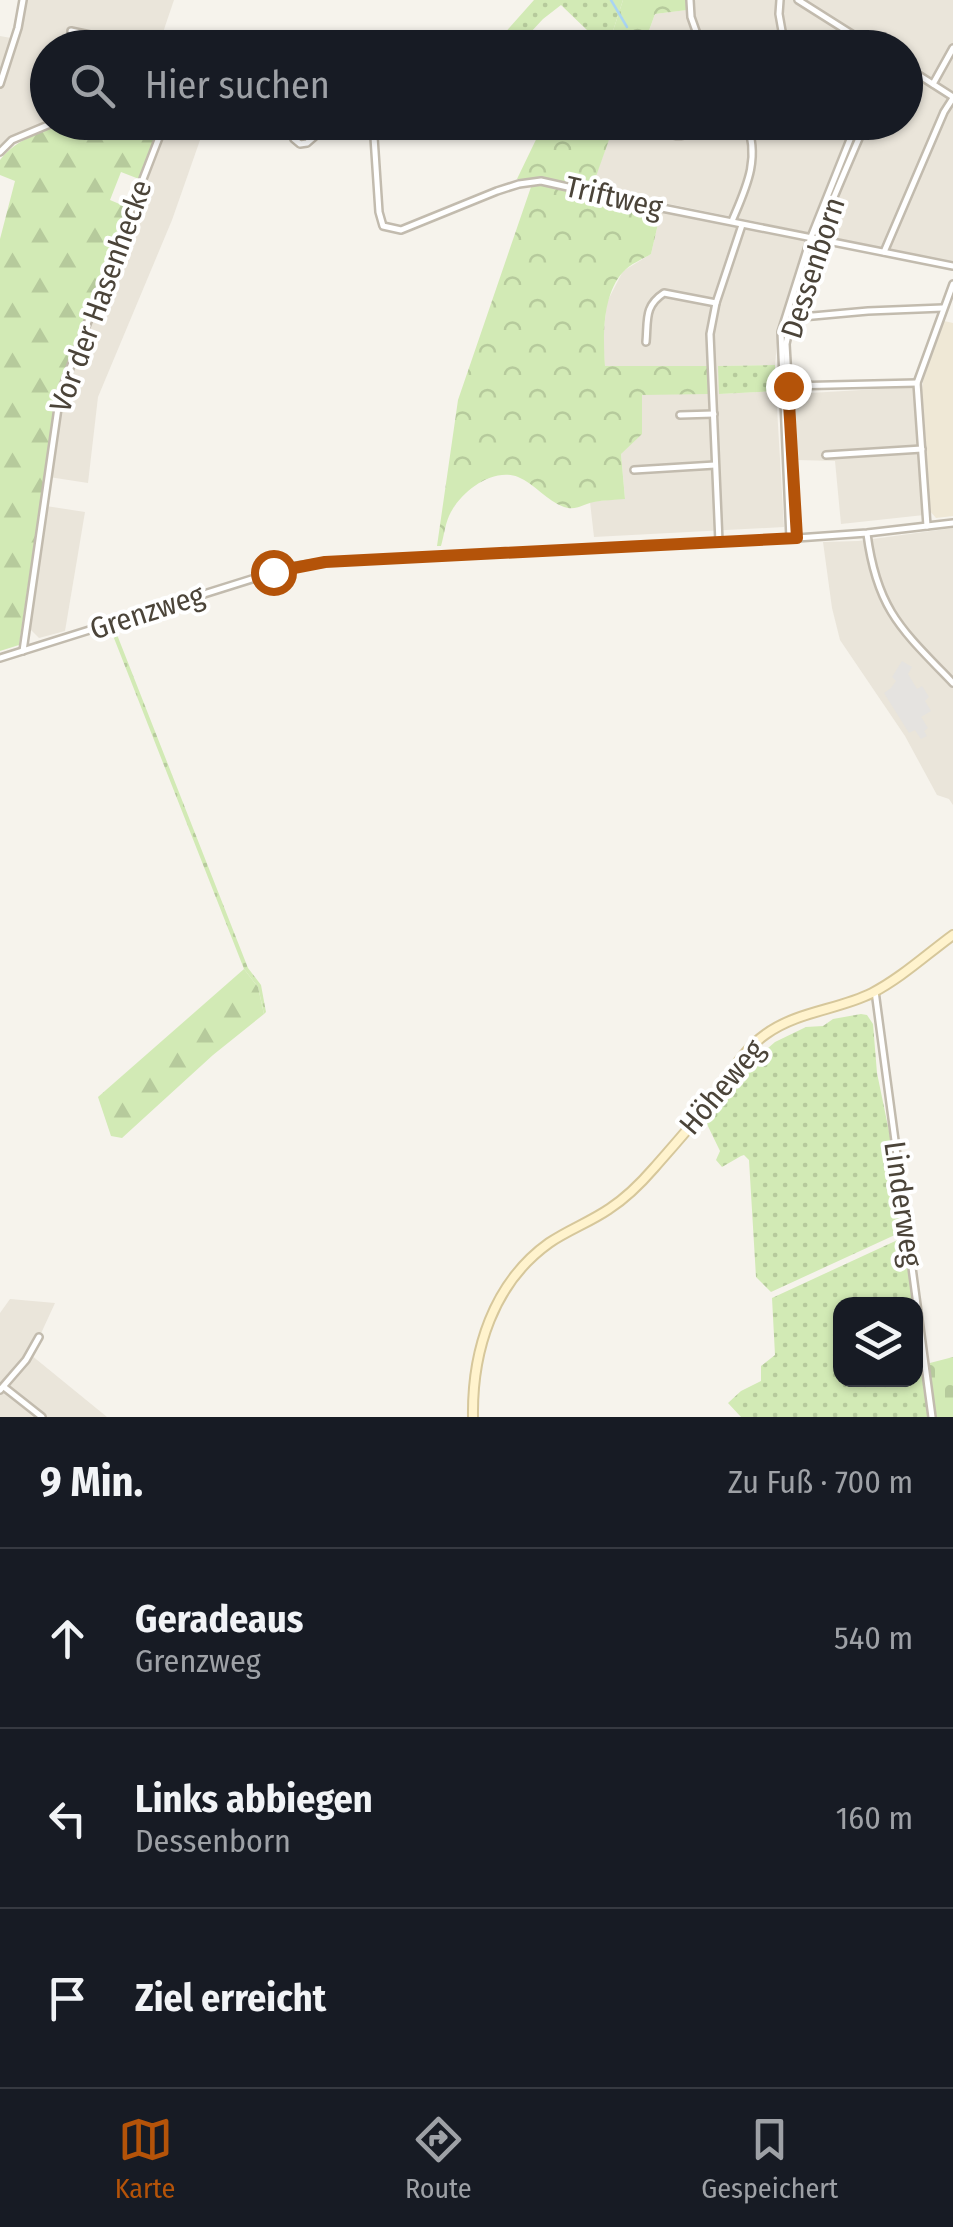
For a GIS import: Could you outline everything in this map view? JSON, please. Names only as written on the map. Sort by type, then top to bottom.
[{"type":"street","points":[[0,84],[23,0]]},
{"type":"street","points":[[690,0],[695,30]]},
{"type":"street","points":[[780,0],[782,30]]},
{"type":"street","points":[[798,0],[846,30]]},
{"type":"street","points":[[933,84],[953,48]]},
{"type":"street","points":[[884,252],[953,97],[923,77]]},
{"type":"street","points":[[0,152],[12,140],[30,132]]},
{"type":"street","name":"Vor der Hasenhecke","points":[[23,651],[60,394],[158,140]]},
{"type":"street","name":"Triftweg","points":[[374,140],[379,212],[383,226],[388,229],[401,230],[497,191],[540,181],[953,266]]},
{"type":"street","points":[[732,221],[753,160],[752,140]]},
{"type":"street","name":"Dessenborn","points":[[794,538],[781,332],[850,140]]},
{"type":"street","name":"Dessenborn","points":[[794,538],[786,344],[814,238],[858,140]]},
{"type":"street","points":[[719,542],[710,334],[742,224]]},
{"type":"street","points":[[928,526],[917,383],[953,284]]},
{"type":"street","points":[[646,342],[649,310],[664,293],[716,303]]},
{"type":"street","points":[[792,318],[944,308]]},
{"type":"street","points":[[788,386],[917,383]]},
{"type":"street","points":[[680,415],[714,414]]},
{"type":"street","points":[[826,455],[922,448]]},
{"type":"street","points":[[634,470],[715,465]]},
{"type":"street","name":"Grenzweg","points":[[0,658],[290,567],[325,562],[794,538],[953,522]]},
{"type":"street","points":[[867,533],[873,570],[884,602],[903,631],[953,683]]},
{"type":"street","name":"Höheweg","points":[[473,1417],[475,1366],[489,1318],[522,1267],[559,1236],[608,1210],[630,1193],[764,1035],[784,1022],[874,992],[953,935]]},
{"type":"street","name":"Linderweg","points":[[874,992],[932,1417]]},
{"type":"street","points":[[38,1337],[26,1360],[2,1389],[42,1417]]},
{"type":"shaded area","points":[[19,0],[174,0],[164,30],[30,30],[30,128],[0,145],[0,36],[11,38]]},
{"type":"shaded area","points":[[687,0],[953,0],[953,262],[591,188],[609,140],[923,140],[923,30],[649,30],[655,14],[686,10]]},
{"type":"shaded area","points":[[161,140],[200,140],[172,220],[98,397],[88,483],[49,477],[63,396]]},
{"type":"shaded area","points":[[661,211],[807,239],[778,332],[775,365],[719,366],[720,394],[776,391],[784,527],[594,537],[590,502],[625,498],[621,454],[642,394],[709,394],[707,366],[605,367],[607,302],[623,271],[651,254]]},
{"type":"shaded area","points":[[944,321],[953,323],[953,516],[936,518],[930,511],[922,390]]},
{"type":"shaded area","points":[[913,387],[924,515],[841,524],[835,461],[797,460],[793,394]]},
{"type":"shaded area","points":[[46,506],[85,512],[65,631],[39,638],[30,629]]},
{"type":"shaded area","points":[[953,528],[953,805],[937,795],[905,736],[840,640],[823,542]]},
{"type":"shaded area","points":[[902,661],[912,667],[908,674],[917,689],[922,686],[929,697],[925,701],[931,711],[921,717],[928,728],[924,731],[927,736],[921,739],[915,730],[909,733],[884,693],[896,681],[892,677]]},
{"type":"shaded area","points":[[10,1299],[55,1303],[31,1355],[107,1417],[0,1417],[0,1313]]},
{"type":"green space","points":[[534,0],[623,0],[613,30],[587,30],[561,5],[533,30],[507,30]]},
{"type":"green space","points":[[623,0],[687,0],[687,10],[655,14],[649,30],[613,30]]},
{"type":"green space","points":[[30,137],[154,140],[139,179],[121,172],[110,200],[129,208],[56,397],[19,645],[0,651],[0,239],[15,181],[0,175],[0,160]]},
{"type":"green space","points":[[536,140],[609,140],[589,196],[661,211],[651,254],[626,269],[611,292],[604,330],[605,366],[708,366],[709,394],[642,395],[642,434],[621,454],[625,499],[569,508],[518,477],[498,476],[478,484],[460,499],[449,516],[441,546],[437,546],[458,400],[531,187],[529,179],[517,179]]},
{"type":"green space","points":[[775,365],[776,391],[719,394],[718,366]]},
{"type":"green space","points":[[114,627],[248,968],[261,985],[264,1014],[258,987],[244,969],[110,628]]},
{"type":"green space","points":[[244,969],[258,987],[264,1014],[122,1138],[111,1136],[98,1097]]},
{"type":"green space","points":[[867,1015],[873,1024],[877,1073],[903,1225],[897,1234],[771,1292],[756,1277],[749,1160],[744,1155],[722,1167],[716,1160],[720,1151],[704,1118],[740,1072],[775,1042],[806,1027]]},
{"type":"green space","points":[[904,1237],[912,1297],[833,1297],[833,1387],[923,1387],[923,1379],[928,1417],[741,1417],[728,1403],[761,1381],[761,1366],[775,1355],[772,1298]]},
{"type":"green space","points":[[953,1357],[953,1417],[934,1417],[926,1364]]},
{"type":"waterway","points":[[611,0],[627,27]]},
{"type":"route","points":[[273,572],[325,562],[797,538],[788,386]]}]
